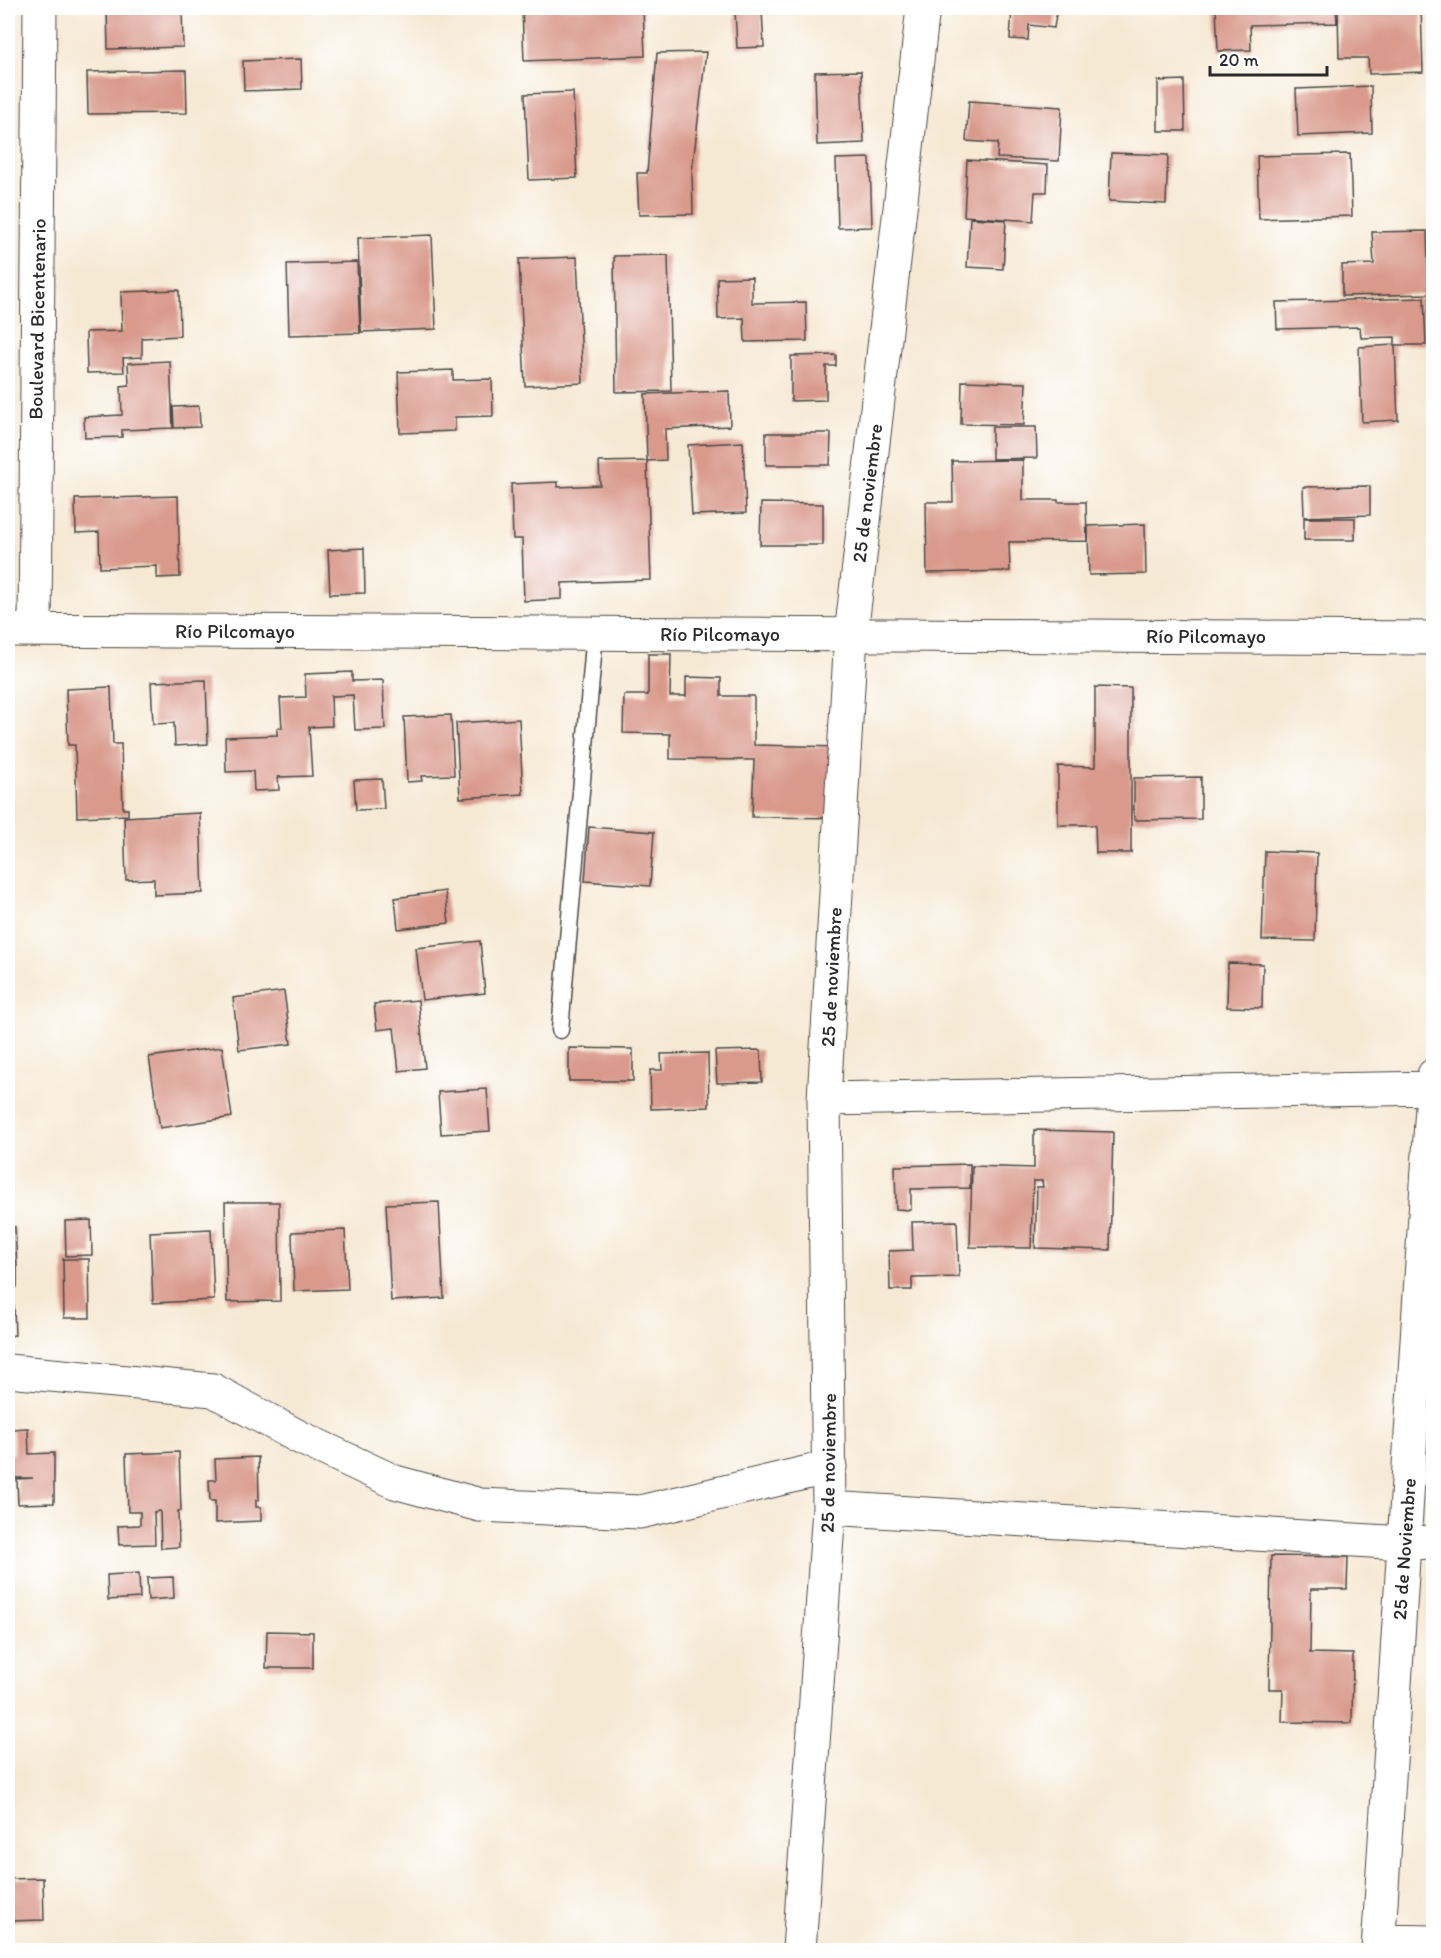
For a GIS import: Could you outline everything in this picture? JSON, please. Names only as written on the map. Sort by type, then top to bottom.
[{"type":"street","name":"Boulevard Bicentenario","points":[[21,630],[40,8]]},
{"type":"street","name":"25 de noviembre","points":[[799,1950],[830,1508],[824,1099],[850,635],[923,8]]},
{"type":"street","name":"Río Pilcomayo","points":[[21,630],[1434,638]]},
{"type":"street","points":[[824,1099],[1433,1084]]},
{"type":"street","name":"25 de Noviembre","points":[[1379,1946],[1419,1542],[1433,1084]]},
{"type":"street","points":[[8,1371],[213,1390],[299,1437],[395,1482],[480,1505],[640,1512],[830,1467]]},
{"type":"street","points":[[830,1508],[1419,1542]]},
{"type":"street","points":[[1379,1946],[1434,1942]]},
{"type":"lane","points":[[560,1030],[595,633]]},
{"type":"building","points":[[107,8],[182,8],[183,47],[108,49]]},
{"type":"building","points":[[522,8],[643,8],[645,56],[524,61]]},
{"type":"building","points":[[1012,8],[1057,8],[1054,28],[1029,25],[1028,40],[1010,39]]},
{"type":"building","points":[[1216,8],[1336,8],[1337,23],[1250,25],[1251,50],[1218,51]]},
{"type":"building","points":[[1338,8],[1421,8],[1423,72],[1369,74],[1368,58],[1339,58]]},
{"type":"building","points":[[762,10],[764,47],[737,48],[735,11]]},
{"type":"building","points":[[706,52],[692,172],[693,214],[639,215],[637,173],[647,173],[657,53]]},
{"type":"building","points":[[301,59],[302,89],[244,91],[243,61]]},
{"type":"building","points":[[186,70],[187,113],[88,114],[87,72]]},
{"type":"building","points":[[861,71],[864,143],[817,145],[815,72]]},
{"type":"building","points":[[1184,80],[1185,131],[1158,131],[1158,81]]},
{"type":"building","points":[[1371,86],[1372,133],[1298,136],[1296,89]]},
{"type":"building","points":[[573,92],[577,178],[529,180],[525,94]]},
{"type":"building","points":[[969,101],[1062,107],[1059,161],[997,158],[998,143],[966,141]]},
{"type":"building","points":[[1111,153],[1168,155],[1166,204],[1109,201]]},
{"type":"building","points":[[1350,154],[1352,216],[1259,219],[1257,156]]},
{"type":"building","points":[[870,158],[872,227],[838,228],[836,159]]},
{"type":"building","points":[[967,160],[1048,165],[1047,192],[1035,192],[1033,221],[964,216]]},
{"type":"building","points":[[970,218],[1006,220],[1003,269],[967,267]]},
{"type":"building","points":[[1427,231],[1429,294],[1342,296],[1342,265],[1374,264],[1372,232]]},
{"type":"building","points":[[432,235],[436,329],[361,332],[358,238]]},
{"type":"building","points":[[668,255],[671,391],[616,392],[614,256]]},
{"type":"building","points":[[577,257],[583,383],[525,386],[519,259]]},
{"type":"building","points":[[357,262],[360,333],[289,335],[287,264]]},
{"type":"building","points":[[752,277],[752,303],[806,302],[807,341],[745,342],[744,318],[718,319],[717,278]]},
{"type":"building","points":[[179,290],[180,336],[142,338],[142,357],[123,358],[124,372],[87,373],[86,332],[122,331],[121,292]]},
{"type":"building","points":[[1424,298],[1426,345],[1395,345],[1395,337],[1361,338],[1360,327],[1277,329],[1276,302]]},
{"type":"building","points":[[1395,345],[1398,420],[1362,422],[1359,347]]},
{"type":"building","points":[[836,355],[836,366],[826,366],[826,400],[791,401],[791,356]]},
{"type":"building","points":[[170,361],[173,428],[122,430],[122,437],[85,438],[84,417],[122,415],[121,386],[129,385],[128,363]]},
{"type":"building","points":[[453,370],[453,380],[492,379],[493,416],[455,417],[455,431],[400,433],[398,372]]},
{"type":"building","points":[[962,381],[1026,383],[1024,425],[961,424]]},
{"type":"building","points":[[729,391],[730,426],[665,429],[666,460],[647,461],[645,394]]},
{"type":"building","points":[[199,406],[200,427],[174,428],[173,407]]},
{"type":"building","points":[[992,427],[1036,427],[1037,458],[992,459]]},
{"type":"building","points":[[766,433],[831,433],[830,465],[766,465]]},
{"type":"building","points":[[743,442],[746,513],[692,515],[688,445]]},
{"type":"building","points":[[1023,460],[1023,500],[1086,502],[1087,541],[1009,542],[1010,571],[927,573],[926,502],[953,502],[952,461]]},
{"type":"building","points":[[647,461],[651,580],[562,583],[562,599],[524,601],[522,539],[513,539],[511,484],[558,482],[558,487],[600,485],[599,462]]},
{"type":"building","points":[[1370,486],[1370,515],[1304,517],[1303,487]]},
{"type":"building","points":[[178,496],[180,577],[157,578],[157,566],[100,568],[99,532],[76,533],[75,499]]},
{"type":"building","points":[[761,503],[823,504],[823,545],[760,545]]},
{"type":"building","points":[[1304,518],[1355,518],[1355,540],[1304,540]]},
{"type":"building","points":[[1145,524],[1146,574],[1089,575],[1088,526]]},
{"type":"building","points":[[364,548],[365,593],[330,594],[328,550]]},
{"type":"building","points":[[648,654],[671,654],[670,696],[686,696],[686,677],[721,678],[721,696],[754,696],[754,745],[840,747],[839,818],[752,817],[754,760],[670,759],[670,734],[623,733],[624,695],[648,695]]},
{"type":"building","points":[[352,672],[352,681],[383,680],[385,729],[355,730],[353,695],[331,696],[332,726],[309,727],[312,776],[278,777],[279,790],[254,791],[253,771],[226,772],[225,737],[277,735],[277,728],[282,728],[280,698],[306,697],[305,674]]},
{"type":"building","points":[[206,680],[208,744],[175,746],[174,723],[153,724],[151,682]]},
{"type":"building","points":[[111,687],[113,744],[121,744],[123,809],[128,809],[128,815],[77,817],[75,745],[68,745],[66,689]]},
{"type":"building","points":[[1095,687],[1131,688],[1131,853],[1096,853],[1095,825],[1058,825],[1058,766],[1095,767]]},
{"type":"building","points":[[451,715],[454,775],[421,776],[422,781],[407,782],[404,717]]},
{"type":"building","points":[[519,719],[523,794],[460,798],[456,723]]},
{"type":"building","points":[[1201,777],[1201,819],[1134,820],[1134,778]]},
{"type":"building","points":[[382,779],[384,809],[356,810],[354,780]]},
{"type":"building","points":[[200,813],[203,893],[154,895],[154,879],[126,880],[124,817]]},
{"type":"building","points":[[589,827],[654,832],[650,886],[585,881]]},
{"type":"building","points":[[1265,851],[1317,853],[1315,941],[1262,940]]},
{"type":"building","points":[[445,891],[449,923],[398,929],[395,898]]},
{"type":"building","points":[[480,941],[485,993],[422,1000],[416,948]]},
{"type":"building","points":[[1228,963],[1263,964],[1262,1008],[1227,1007]]},
{"type":"building","points":[[284,991],[291,1044],[239,1050],[233,998]]},
{"type":"building","points":[[418,1000],[425,1068],[399,1071],[394,1028],[377,1030],[374,1004]]},
{"type":"building","points":[[222,1047],[232,1117],[160,1128],[149,1057]]},
{"type":"building","points":[[569,1048],[633,1049],[633,1081],[569,1081]]},
{"type":"building","points":[[761,1050],[762,1082],[717,1083],[715,1051]]},
{"type":"building","points":[[708,1053],[709,1107],[651,1109],[650,1070],[662,1070],[661,1054]]},
{"type":"building","points":[[487,1089],[490,1131],[441,1134],[438,1092]]},
{"type":"building","points":[[1034,1130],[1113,1132],[1110,1250],[1035,1248],[1037,1187],[1043,1187],[1042,1181],[1033,1181],[1031,1248],[970,1247],[972,1166],[1034,1168]]},
{"type":"building","points":[[970,1164],[970,1188],[911,1189],[911,1210],[896,1209],[895,1166]]},
{"type":"building","points":[[225,1202],[279,1202],[280,1301],[227,1302]]},
{"type":"building","points":[[439,1202],[444,1298],[391,1301],[386,1204]]},
{"type":"building","points":[[91,1220],[92,1255],[66,1256],[65,1221]]},
{"type":"building","points":[[957,1221],[959,1277],[912,1278],[912,1290],[890,1290],[889,1251],[913,1250],[912,1222]]},
{"type":"building","points":[[8,1227],[15,1227],[17,1267],[8,1267]]},
{"type":"building","points":[[211,1229],[214,1300],[153,1303],[150,1232]]},
{"type":"building","points":[[345,1230],[348,1289],[294,1291],[292,1232]]},
{"type":"building","points":[[63,1259],[89,1259],[90,1318],[64,1318]]},
{"type":"building","points":[[17,1268],[17,1287],[8,1287],[8,1269]]},
{"type":"building","points":[[8,1306],[14,1306],[15,1335],[8,1336]]},
{"type":"building","points":[[28,1428],[29,1454],[54,1453],[54,1503],[18,1504],[17,1479],[33,1478],[8,1478],[8,1454],[14,1454],[13,1429]]},
{"type":"building","points":[[179,1452],[181,1511],[178,1511],[179,1547],[161,1548],[160,1511],[154,1512],[155,1544],[119,1545],[118,1526],[140,1525],[140,1512],[128,1512],[126,1454]]},
{"type":"building","points":[[258,1457],[259,1500],[256,1500],[256,1507],[261,1507],[261,1521],[215,1523],[215,1501],[210,1501],[209,1480],[216,1480],[215,1459]]},
{"type":"building","points":[[1271,1556],[1348,1557],[1347,1589],[1311,1589],[1310,1653],[1353,1654],[1352,1723],[1282,1722],[1283,1689],[1269,1689]]},
{"type":"building","points":[[139,1573],[140,1598],[108,1600],[107,1575]]},
{"type":"building","points":[[173,1577],[174,1598],[148,1600],[147,1578]]},
{"type":"building","points":[[267,1631],[313,1632],[313,1668],[266,1668]]},
{"type":"building","points":[[43,1878],[44,1920],[8,1921],[8,1879]]}]
